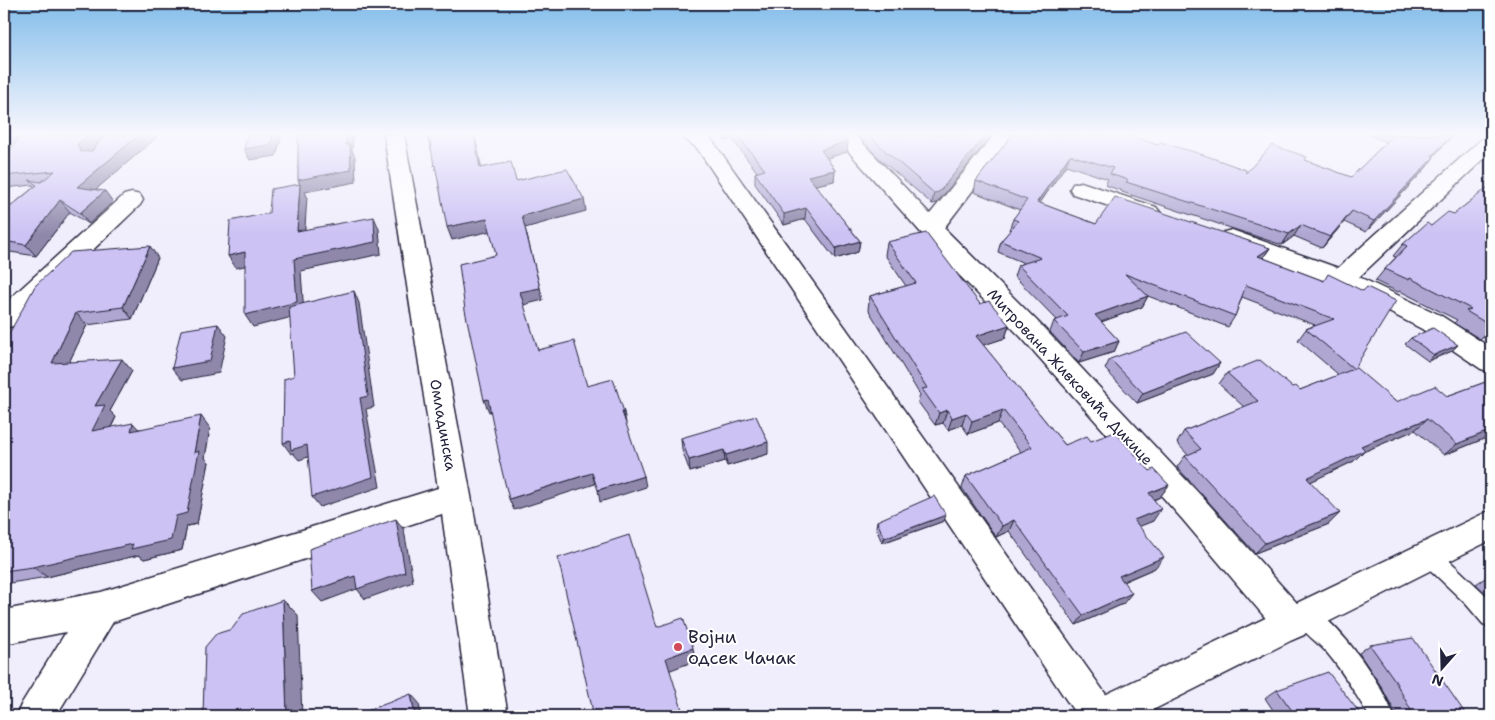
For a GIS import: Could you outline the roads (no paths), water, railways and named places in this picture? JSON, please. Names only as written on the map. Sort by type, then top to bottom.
[{"type":"street","name":"Омладинска","points":[[400,169],[455,496],[489,716]]},
{"type":"street","points":[[722,169],[1100,716],[1491,524]]},
{"type":"street","name":"Митрована Живковића Дикице","points":[[875,169],[965,266],[1030,330],[1194,510],[1299,619]]},
{"type":"street","points":[[931,229],[979,169]]},
{"type":"street","points":[[1341,279],[1461,169]]},
{"type":"street","points":[[1081,189],[1168,218]]},
{"type":"street","points":[[4,320],[132,200]]},
{"type":"street","points":[[1211,231],[1341,279],[1453,334],[1491,362]]},
{"type":"street","points":[[4,627],[101,609],[455,496]]},
{"type":"street","points":[[35,716],[101,609]]},
{"type":"lane","points":[[1429,555],[1474,597],[1491,616]]},
{"type":"lane","points":[[1299,619],[1335,645],[1356,672],[1382,716]]},
{"type":"place","name":"Војни одсек Чачак","points":[[678,647]]}]
